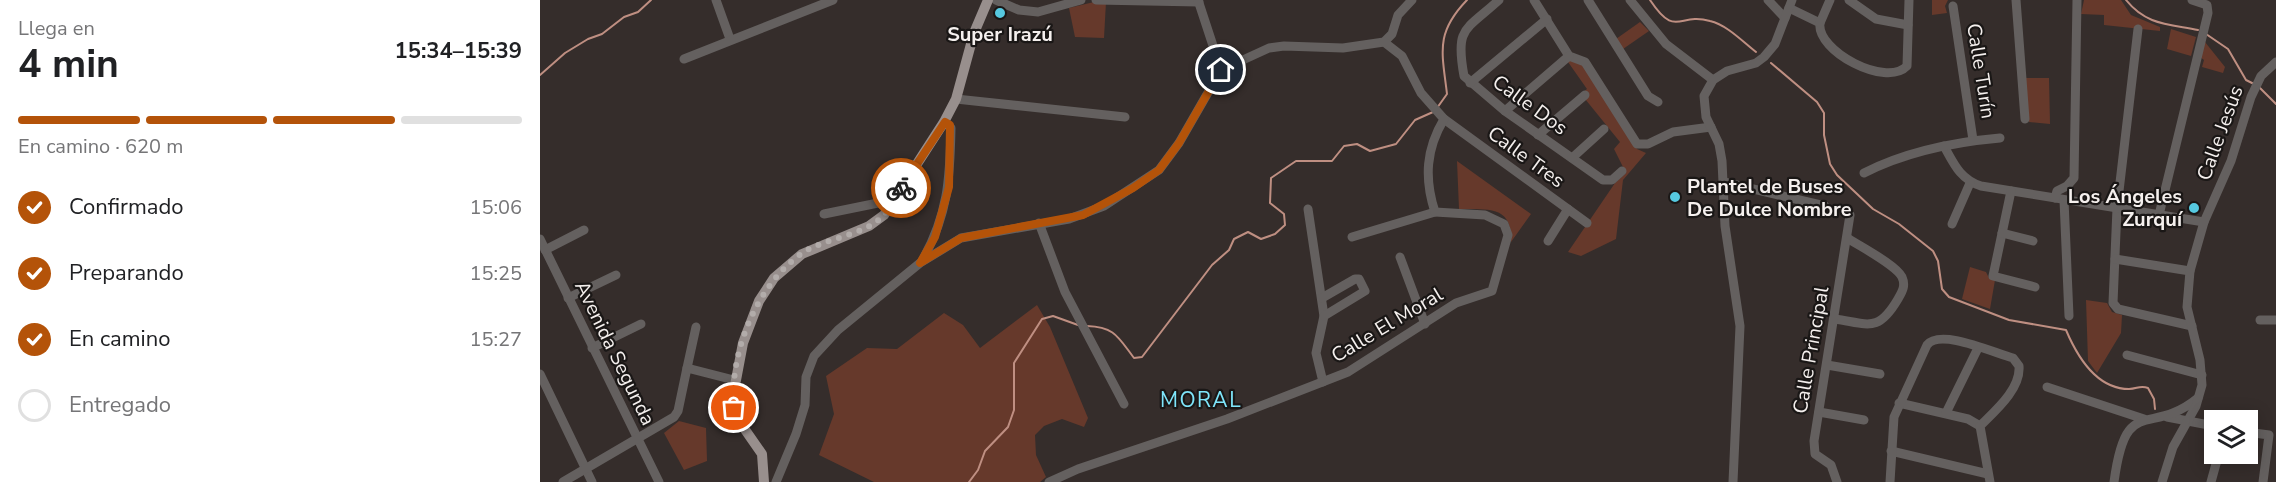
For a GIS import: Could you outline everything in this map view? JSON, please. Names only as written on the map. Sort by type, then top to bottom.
[{"type":"main road","points":[[764,482],[762,454],[739,421],[734,408],[734,380],[743,343],[759,301],[774,278],[802,254],[869,226],[889,207],[945,122],[956,99],[974,33],[988,0]]},
{"type":"street","points":[[716,0],[730,39]]},
{"type":"street","points":[[684,58],[834,0]]},
{"type":"street","points":[[996,0],[1019,10],[1038,12],[1081,0]]},
{"type":"street","points":[[1096,0],[1199,1],[1221,70]]},
{"type":"street","points":[[776,482],[805,405],[806,377],[814,356],[838,330],[920,263],[961,238],[1069,219],[1104,206],[1159,170],[1179,143],[1221,70],[1277,47],[1342,48],[1384,42],[1392,34],[1398,15],[1412,0]]},
{"type":"street","name":"Calle Dos","points":[[1498,0],[1463,32],[1461,38],[1464,76],[1505,111],[1607,182],[1622,171]]},
{"type":"street","points":[[1534,0],[1569,56],[1585,62],[1641,146],[1673,132],[1711,127]]},
{"type":"street","points":[[1588,0],[1648,96],[1658,102]]},
{"type":"street","points":[[1630,0],[1666,44],[1713,80]]},
{"type":"street","points":[[1767,0],[1820,23]]},
{"type":"street","points":[[1830,0],[1820,23],[1820,35],[1826,44],[1858,65],[1890,73],[1898,73],[1907,66],[1909,0]]},
{"type":"street","points":[[1849,0],[1876,19],[1908,25]]},
{"type":"street","points":[[2016,0],[2025,119]]},
{"type":"street","points":[[2069,316],[2057,191],[2067,186],[2074,178],[2077,0]]},
{"type":"street","points":[[2159,215],[2208,13],[2207,5],[2192,0]]},
{"type":"street","name":"Calle Turín","points":[[1953,6],[1973,140]]},
{"type":"street","points":[[1733,482],[1740,326],[1725,226],[1724,182],[1719,144],[1711,127],[1704,102],[1706,92],[1713,80],[1727,71],[1755,63],[1764,57],[1775,44],[1789,9]]},
{"type":"street","points":[[1470,83],[1547,19]]},
{"type":"street","points":[[2138,29],[2117,208],[2113,300],[2115,307],[2192,326]]},
{"type":"street","points":[[1352,237],[1435,212],[1428,191],[1428,165],[1441,115],[1415,84],[1411,69],[1402,56],[1384,42]]},
{"type":"street","points":[[1505,111],[1569,56]]},
{"type":"street","name":"Calle Jesús","points":[[2162,482],[2172,447],[2199,397],[2202,375],[2187,307],[2190,271],[2204,222],[2231,161],[2251,97],[2261,76],[2276,62]]},
{"type":"street","points":[[1538,135],[1584,95]]},
{"type":"street","points":[[956,99],[1125,117]]},
{"type":"street","name":"Calle Tres","points":[[1441,115],[1587,223]]},
{"type":"street","points":[[920,263],[935,237],[949,187],[951,128],[945,122]]},
{"type":"street","points":[[1572,158],[1604,129]]},
{"type":"street","points":[[1864,172],[1944,146],[1973,140],[2000,138]]},
{"type":"street","points":[[1944,146],[1957,171],[1970,183],[2204,222]]},
{"type":"street","points":[[1724,182],[1825,206]]},
{"type":"street","points":[[1952,224],[1970,183]]},
{"type":"street","points":[[2011,191],[1994,276],[2035,287]]},
{"type":"street","points":[[824,214],[878,203],[889,207]]},
{"type":"street","points":[[1308,209],[1324,316],[1316,353],[1323,382]]},
{"type":"street","points":[[1548,241],[1568,209]]},
{"type":"street","name":"Calle El Moral","points":[[1049,482],[1078,469],[1206,426],[1348,372],[1456,303],[1492,291],[1508,235],[1504,224],[1485,215],[1435,212]]},
{"type":"street","name":"Calle Principal","points":[[1837,482],[1831,465],[1815,454],[1814,441],[1849,239],[1850,215]]},
{"type":"street","points":[[1039,223],[1065,292],[1124,404]]},
{"type":"street","points":[[545,250],[584,230]]},
{"type":"street","points":[[2002,233],[2033,241]]},
{"type":"street","name":"Avenida Segunda","points":[[540,239],[658,482]]},
{"type":"street","points":[[1834,319],[1871,324],[1880,322],[1886,319],[1904,288],[1903,280],[1898,272],[1849,239]]},
{"type":"street","points":[[1400,257],[1425,324]]},
{"type":"street","points":[[2115,259],[2190,271]]},
{"type":"street","points":[[568,298],[616,275]]},
{"type":"street","points":[[1322,298],[1355,279],[1359,279],[1365,291],[1324,316]]},
{"type":"street","points":[[2260,320],[2276,320]]},
{"type":"street","points":[[592,348],[641,324]]},
{"type":"street","points":[[563,482],[674,417],[678,411],[696,327]]},
{"type":"street","points":[[1890,482],[1894,417],[1927,345],[1936,338],[1949,338],[2013,358],[2019,366],[2019,375],[2008,395],[1980,426]]},
{"type":"street","points":[[1946,413],[1978,348]]},
{"type":"street","points":[[2127,355],[2202,375]]},
{"type":"street","points":[[1827,365],[1880,374]]},
{"type":"street","points":[[687,368],[734,380]]},
{"type":"street","points":[[540,374],[592,482]]},
{"type":"street","points":[[2047,387],[2144,419]]},
{"type":"street","points":[[2114,482],[2122,438],[2131,426],[2144,419],[2177,411],[2199,397]]},
{"type":"street","points":[[1891,452],[1989,478],[1980,426],[1968,419],[1899,403]]},
{"type":"street","points":[[1819,412],[1864,420]]},
{"type":"street","points":[[2158,416],[2204,424]]},
{"type":"street","points":[[2263,482],[2272,432]]},
{"type":"street","points":[[2211,482],[2217,464]]},
{"type":"shaded area","points":[[1932,0],[1948,0],[1945,6],[1947,13],[1932,15]]},
{"type":"shaded area","points":[[2084,0],[2121,0],[2131,15],[2160,27],[2160,31],[2104,25],[2104,15],[2081,14]]},
{"type":"shaded area","points":[[1094,2],[1106,2],[1104,38],[1075,37],[1069,8]]},
{"type":"shaded area","points":[[1640,22],[1649,31],[1623,49],[1616,39]]},
{"type":"shaded area","points":[[2171,29],[2196,37],[2191,56],[2167,49]]},
{"type":"shaded area","points":[[2205,42],[2225,67],[2223,73],[2202,67],[2204,60],[2200,57]]},
{"type":"shaded area","points":[[1571,59],[1584,65],[1637,149],[1646,153],[1623,180],[1616,239],[1581,256],[1568,252],[1615,183],[1626,173],[1614,149],[1620,142],[1581,94],[1587,89],[1568,62]]},
{"type":"shaded area","points":[[2025,78],[2049,78],[2050,124],[2029,122]]},
{"type":"shaded area","points":[[1457,161],[1531,214],[1511,242],[1510,230],[1503,215],[1488,210],[1459,209]]},
{"type":"shaded area","points":[[1970,267],[1986,272],[1989,278],[1995,280],[1990,309],[1962,299]]},
{"type":"shaded area","points":[[2086,300],[2107,303],[2112,312],[2122,315],[2121,333],[2097,373],[2088,361]]},
{"type":"shaded area","points":[[1037,305],[1050,327],[1088,418],[1084,427],[1062,419],[1044,426],[1035,435],[1036,455],[1046,477],[1040,482],[874,482],[819,455],[834,414],[826,376],[867,348],[897,349],[944,313],[963,325],[980,348]]},
{"type":"shaded area","points":[[679,421],[706,428],[707,461],[684,470],[664,433]]},
{"type":"waterway","points":[[540,75],[565,53],[588,39],[602,34],[624,17],[638,12],[651,0]]},
{"type":"waterway","points":[[1437,108],[1447,94],[1443,55],[1445,33],[1467,0]]},
{"type":"waterway","points":[[1650,0],[1659,12],[1672,21],[1699,19],[1716,23],[1756,52]]},
{"type":"waterway","points":[[2126,0],[2150,19],[2198,30]]},
{"type":"waterway","points":[[2206,34],[2228,49],[2246,80],[2254,84]]},
{"type":"waterway","points":[[1771,63],[1817,102],[1824,113],[1824,135],[1830,164],[1837,175],[1873,209],[1899,224],[1933,251],[1938,261],[1942,289],[1949,297],[2009,320],[2066,330],[2082,360],[2098,377],[2118,388],[2148,388],[2154,399],[2155,409]]},
{"type":"waterway","points":[[2259,87],[2276,104]]},
{"type":"waterway","points":[[1087,326],[1110,331],[1134,358],[1142,357],[1212,265],[1229,250],[1234,239],[1248,232],[1261,239],[1275,234],[1285,225],[1284,214],[1270,203],[1271,178],[1296,161],[1332,161],[1344,146],[1357,144],[1370,151],[1396,144],[1415,120],[1433,112]]},
{"type":"waterway","points":[[969,482],[978,470],[985,451],[1008,427],[1014,410],[1014,363],[1042,319],[1053,316],[1078,325]]},
{"type":"way so far","points":[[734,408],[734,380],[743,343],[759,301],[774,278],[802,254],[833,239],[869,226],[884,215],[901,188]]},
{"type":"place","name":"Super Irazú","points":[[1000,13]]},
{"type":"place","name":"Plantel de Buses De Dulce Nombre","points":[[1675,197]]},
{"type":"place","name":"Los Ángeles Zurquí","points":[[2194,208]]},
{"type":"district","name":"MORAL","points":[[1201,400]]},
{"type":"route","points":[[901,188],[945,122],[951,128],[949,187],[935,237],[920,263],[961,238],[1083,215],[1104,206],[1159,170],[1179,143],[1221,70]]}]
